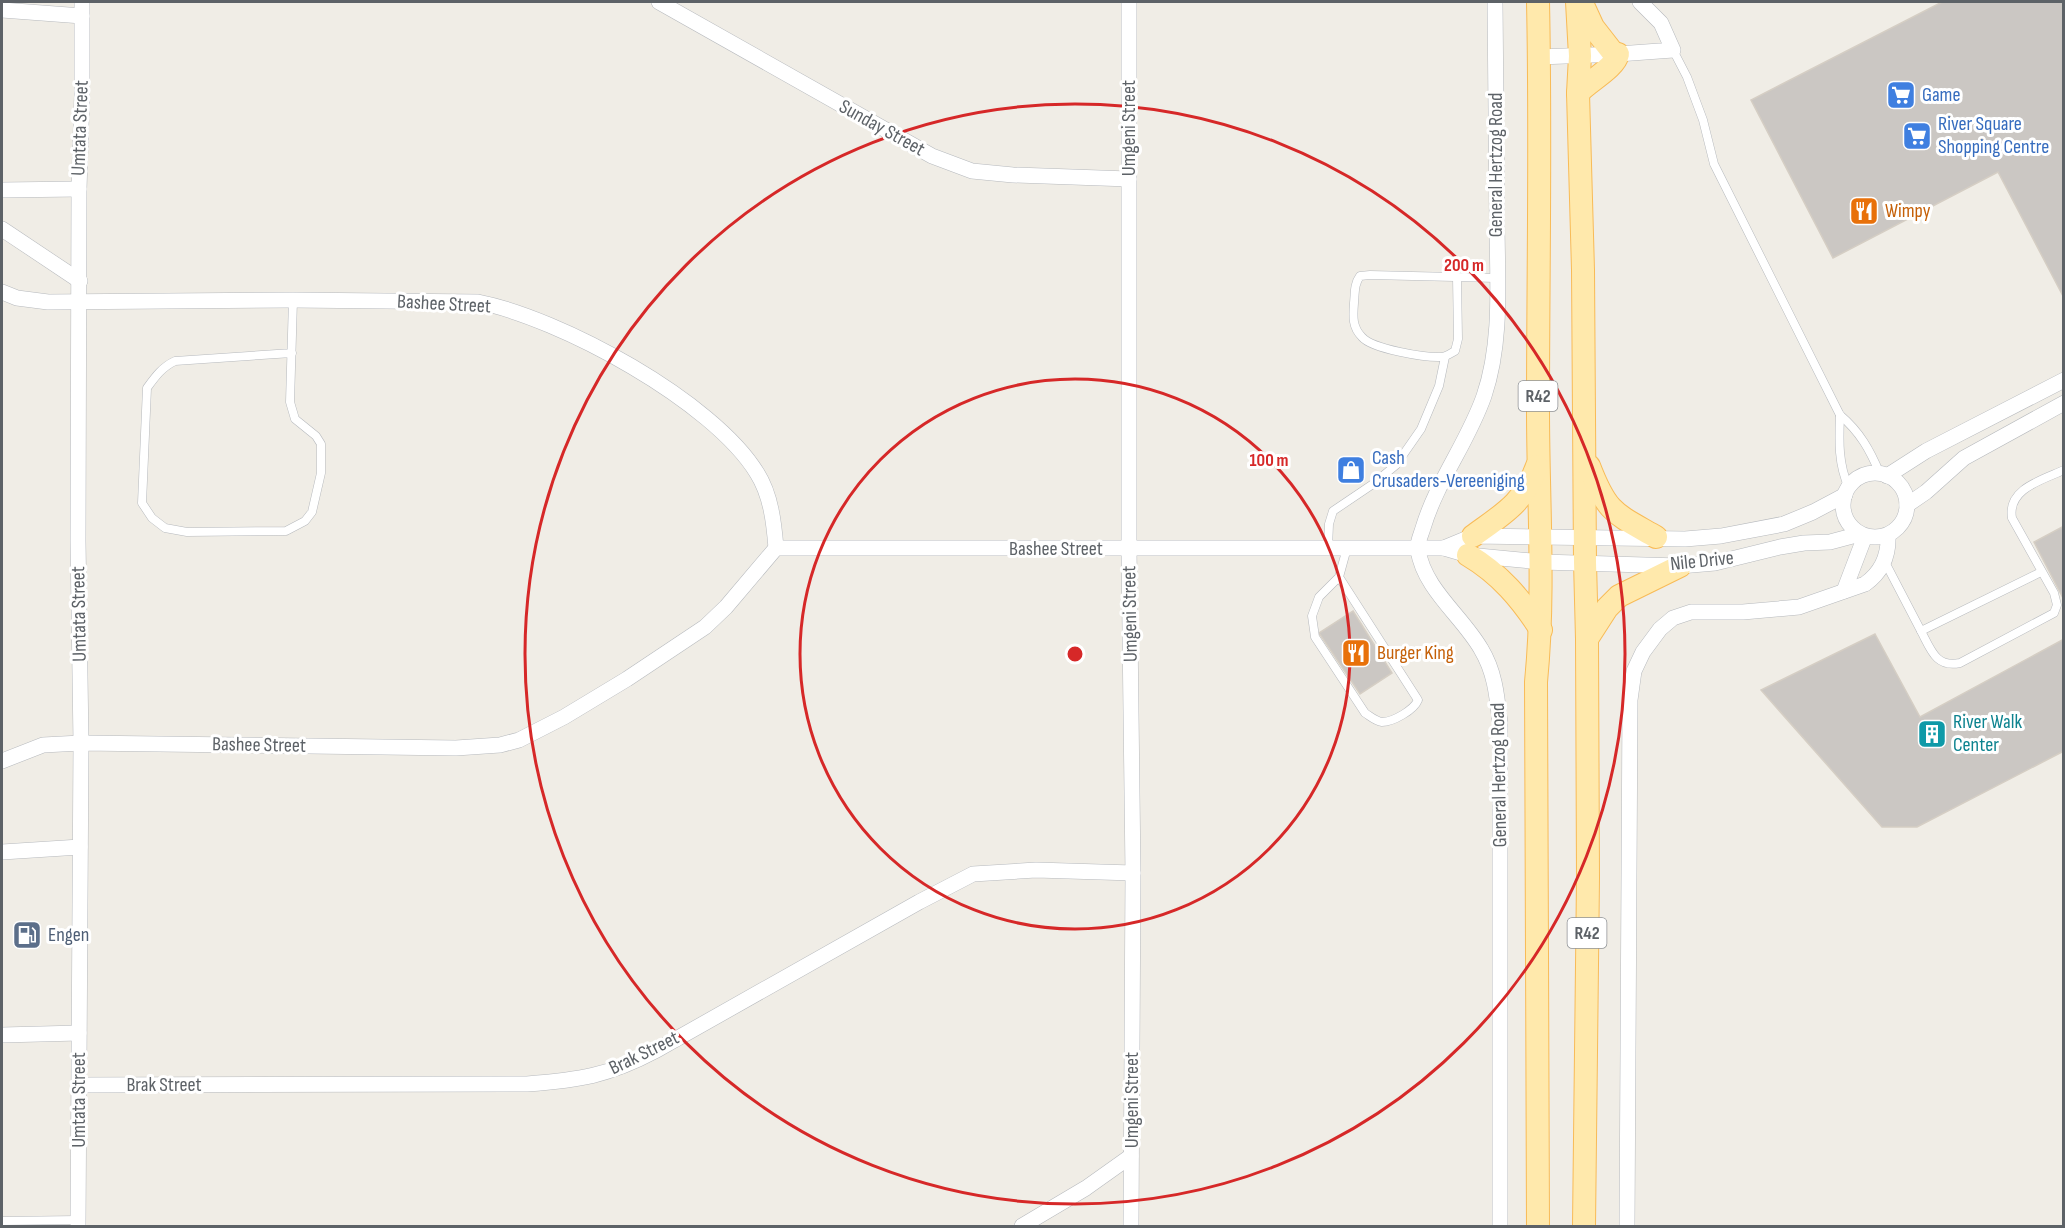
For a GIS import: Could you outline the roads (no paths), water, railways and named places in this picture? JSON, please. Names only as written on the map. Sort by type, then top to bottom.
[{"type":"main road","name":"General Hertzog Road","points":[[1538,2],[1538,461],[1541,562],[1541,630],[1536,681],[1538,1227]]},
{"type":"main road","name":"R42","points":[[1576,2],[1580,56],[1578,93],[1584,270],[1587,639],[1588,890],[1584,1227]]},
{"type":"main road","points":[[1578,93],[1590,81],[1616,63],[1616,54],[1593,27],[1582,2]]},
{"type":"main road","points":[[1584,450],[1597,487],[1606,504],[1627,521],[1656,537]]},
{"type":"main road","points":[[1538,461],[1528,488],[1518,501],[1471,545],[1512,589],[1541,630]]},
{"type":"main road","points":[[1587,639],[1607,608],[1619,596],[1680,566]]},
{"type":"street","name":"Sunday Street","points":[[659,2],[898,138],[942,160],[972,171],[1013,175],[1128,179]]},
{"type":"street","name":"Umgeni Street","points":[[1129,2],[1129,549],[1133,873],[1131,1227]]},
{"type":"street","name":"General Hertzog Road","points":[[1495,2],[1496,349],[1490,376],[1475,417],[1433,500],[1418,548],[1432,584],[1486,656],[1495,678],[1497,691],[1500,723],[1500,1227]]},
{"type":"street","points":[[1539,57],[1673,50],[1661,23],[1640,2]]},
{"type":"street","points":[[2,10],[82,9]]},
{"type":"street","name":"Umtata Street","points":[[78,1223],[81,743],[78,541],[79,189],[82,9]]},
{"type":"street","points":[[2,190],[79,189]]},
{"type":"street","points":[[2,229],[80,281]]},
{"type":"street","name":"Bashee Street","points":[[2,292],[17,298],[48,302],[293,300],[478,302],[499,306],[558,328],[654,381],[700,413],[734,443],[759,475],[774,523],[776,548],[726,607],[705,627],[627,679],[564,717],[519,740],[500,745],[456,747],[81,743],[43,745],[2,760]]},
{"type":"street","name":"Nile Drive","points":[[1540,536],[1685,539],[1721,536],[1768,528],[1797,520],[1847,492],[1862,476],[1883,475],[2064,380]]},
{"type":"street","points":[[1907,506],[1964,458],[2064,403]]},
{"type":"street","points":[[1627,1227],[1630,700],[1634,671],[1643,652],[1659,629],[1682,614],[1799,607],[1856,588],[1872,579],[1885,562],[1889,546],[1888,535],[1904,521],[1907,506],[1903,489],[1894,479],[1883,475]]},
{"type":"street","points":[[1844,591],[1863,535],[1852,527],[1846,518],[1844,508],[1847,492]]},
{"type":"street","name":"Nile Drive","points":[[1541,562],[1680,566],[1715,563],[1787,546],[1830,542],[1863,535],[1875,538],[1888,535]]},
{"type":"street","name":"Bashee Street","points":[[776,548],[1444,548],[1540,536]]},
{"type":"street","name":"Bashee Street","points":[[1471,545],[1541,562]]},
{"type":"street","points":[[2,852],[80,847]]},
{"type":"street","name":"Brak Street","points":[[79,1085],[527,1084],[587,1077],[610,1072],[655,1051],[973,874],[1028,870],[1133,873]]},
{"type":"street","points":[[2,1035],[79,1033]]},
{"type":"street","points":[[1022,1227],[1086,1188],[1131,1156]]},
{"type":"lane","points":[[1673,50],[1681,63],[1701,114],[1714,164],[1840,415],[1853,426],[1867,444],[1883,475]]},
{"type":"lane","points":[[1457,277],[1458,339],[1455,351],[1445,357],[1383,347],[1364,340],[1356,330],[1352,318],[1356,283],[1360,276],[1370,275],[1457,277],[1497,278]]},
{"type":"lane","points":[[292,353],[175,361],[165,366],[157,375],[147,388],[142,503],[152,518],[165,528],[187,531],[285,531],[305,521],[312,512],[321,473],[321,444],[316,436],[295,419],[290,402],[292,353],[293,300]]},
{"type":"lane","points":[[1328,548],[1329,524],[1334,511],[1396,465],[1421,429],[1439,386],[1445,357]]},
{"type":"lane","points":[[1840,415],[1841,468],[1847,492]]},
{"type":"lane","points":[[1885,562],[1932,653],[1944,664],[1960,663],[2054,612],[2058,605],[2054,593],[2012,518],[2012,502],[2022,491],[2064,470]]},
{"type":"lane","points":[[1339,577],[1418,699],[1411,709],[1390,720],[1382,722],[1373,719],[1365,712],[1315,637],[1311,616],[1319,597],[1339,577],[1347,548]]},
{"type":"lane","points":[[1921,631],[2041,572]]},
{"type":"lane","points":[[2,1221],[78,1223]]},
{"type":"place","name":"Game","points":[[1901,95]]},
{"type":"place","name":"River Square Shopping Centre","points":[[1917,136]]},
{"type":"place","name":"Wimpy","points":[[1864,211]]},
{"type":"place","name":"Cash Crusaders-Vereeniging","points":[[1351,470]]},
{"type":"place","name":"Burger King","points":[[1356,653]]},
{"type":"place","name":"River Walk Center","points":[[1932,734]]},
{"type":"place","name":"Engen","points":[[27,935]]}]
